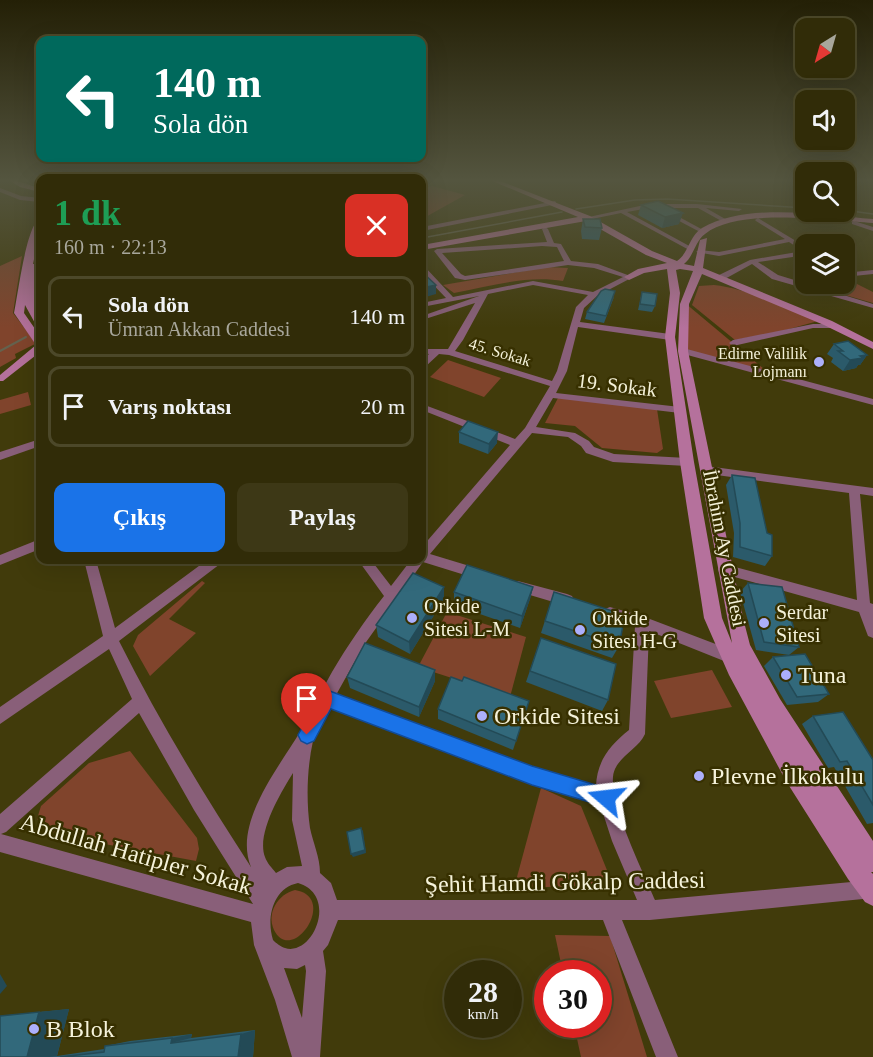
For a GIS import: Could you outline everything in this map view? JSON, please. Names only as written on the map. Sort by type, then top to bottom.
[{"type":"main road","points":[[426,247],[525,229]]},
{"type":"main road","points":[[607,229],[675,271]]},
{"type":"main road","points":[[695,250],[702,231],[706,229]]},
{"type":"main road","points":[[675,271],[707,235],[716,229]]},
{"type":"main road","points":[[36,241],[19,313],[36,339]]},
{"type":"main road","name":"İbrahim Ay Caddesi","points":[[695,250],[695,275],[687,294],[683,314],[683,351],[724,569],[742,646],[756,677],[811,768],[873,861]]},
{"type":"main road","points":[[36,271],[30,305],[36,314]]},
{"type":"main road","points":[[629,277],[675,271],[745,289]]},
{"type":"main road","name":"İbrahim Ay Caddesi","points":[[675,271],[670,337],[687,462],[713,618],[729,656],[797,779],[872,891]]},
{"type":"main road","points":[[695,275],[720,278],[835,326],[873,346]]},
{"type":"main road","points":[[2,379],[36,349]]},
{"type":"main road","points":[[2,379],[36,363]]},
{"type":"street","points":[[545,229],[552,244]]},
{"type":"street","points":[[656,229],[695,250],[719,254],[792,240]]},
{"type":"street","points":[[774,229],[795,243]]},
{"type":"street","points":[[568,263],[559,245],[552,244],[437,251],[458,276],[465,278],[568,263],[596,266],[629,277]]},
{"type":"street","points":[[720,278],[752,261],[795,254]]},
{"type":"street","points":[[752,261],[775,277],[788,282],[873,306]]},
{"type":"street","points":[[855,274],[873,272]]},
{"type":"street","points":[[426,273],[450,298]]},
{"type":"street","points":[[426,550],[529,430],[555,385],[570,346],[580,307],[594,294],[629,277]]},
{"type":"street","points":[[788,282],[795,281]]},
{"type":"street","points":[[426,304],[538,283],[594,294]]},
{"type":"street","points":[[426,316],[483,295]]},
{"type":"street","points":[[450,352],[483,295]]},
{"type":"street","points":[[574,324],[670,337]]},
{"type":"street","points":[[733,343],[813,326],[835,326]]},
{"type":"street","points":[[683,351],[873,402]]},
{"type":"street","name":"45. Sokak","points":[[426,352],[450,352],[555,385]]},
{"type":"street","points":[[426,361],[435,353]]},
{"type":"street","name":"19. Sokak","points":[[550,395],[680,410]]},
{"type":"street","points":[[426,409],[518,444]]},
{"type":"street","points":[[529,430],[576,436],[585,440],[590,450],[613,458],[687,462]]},
{"type":"street","points":[[0,456],[36,443]]},
{"type":"street","points":[[706,470],[873,492]]},
{"type":"street","points":[[854,489],[873,632]]},
{"type":"street","points":[[0,560],[36,546]]},
{"type":"street","points":[[426,559],[576,603]]},
{"type":"street","points":[[91,564],[111,639],[141,701],[261,908]]},
{"type":"street","points":[[0,716],[111,639],[211,564]]},
{"type":"street","points":[[367,564],[391,595]]},
{"type":"street","points":[[274,886],[257,862],[255,846],[261,819],[272,791],[287,763],[307,735],[341,670],[415,564]]},
{"type":"street","points":[[724,569],[869,609]]},
{"type":"street","points":[[598,609],[642,622],[729,656]]},
{"type":"street","points":[[642,622],[637,734],[612,755],[605,775],[606,798],[650,910]]},
{"type":"street","points":[[327,699],[532,776],[606,798]]},
{"type":"street","points":[[0,826],[141,701]]},
{"type":"street","points":[[307,735],[298,797],[303,833],[312,868],[311,877]]},
{"type":"street","name":"Abdullah Hatipler Sokak","points":[[0,843],[261,908]]},
{"type":"street","points":[[265,947],[272,955],[292,960],[313,949],[325,931],[329,910],[324,890],[311,877],[293,875],[274,886],[261,908],[258,927],[265,947],[281,982],[303,1057]]},
{"type":"street","name":"Şehit Hamdi Gökalp Caddesi","points":[[329,910],[650,910],[872,891]]},
{"type":"street","points":[[609,910],[667,1057]]},
{"type":"street","points":[[309,1057],[316,971],[313,949]]},
{"type":"shaded area","points":[[22,256],[13,313],[35,344],[15,354],[16,358],[0,367],[0,266]]},
{"type":"shaded area","points":[[547,267],[568,268],[563,281],[522,280],[454,293],[443,285]]},
{"type":"shaded area","points":[[855,283],[873,292],[873,303],[842,294],[855,294]]},
{"type":"shaded area","points":[[714,285],[754,294],[818,321],[735,340],[692,305],[699,286]]},
{"type":"shaded area","points":[[685,303],[770,374],[683,351]]},
{"type":"shaded area","points":[[448,360],[501,378],[484,397],[430,377]]},
{"type":"shaded area","points":[[28,392],[31,405],[0,414],[0,400]]},
{"type":"shaded area","points":[[558,398],[657,409],[663,449],[657,453],[602,448],[575,426],[545,423]]},
{"type":"shaded area","points":[[202,581],[205,583],[169,619],[196,633],[150,676],[133,646],[138,635]]},
{"type":"shaded area","points":[[447,612],[526,637],[510,697],[418,667]]},
{"type":"shaded area","points":[[712,670],[732,707],[671,718],[654,681]]},
{"type":"shaded area","points":[[130,751],[197,838],[199,849],[196,861],[56,835],[37,819],[41,806],[89,763]]},
{"type":"shaded area","points":[[541,788],[581,806],[613,885],[514,888]]},
{"type":"shaded area","points":[[295,890],[307,895],[313,904],[312,915],[308,926],[300,935],[291,940],[282,939],[272,924],[273,911],[283,896]]},
{"type":"shaded area","points":[[555,935],[610,936],[647,1057],[581,1057],[577,1038],[612,1038],[612,960],[560,960]]},
{"type":"building","points":[[426,276],[436,285],[426,287]]},
{"type":"building","points":[[605,289],[615,291],[606,316],[587,312],[601,291]]},
{"type":"building","points":[[642,292],[657,294],[655,306],[640,304]]},
{"type":"building","points":[[848,341],[867,355],[850,360],[838,351],[843,351],[834,344]]},
{"type":"building","points":[[468,421],[498,432],[489,444],[459,432]]},
{"type":"building","points":[[732,475],[755,478],[767,533],[772,535],[772,556],[740,547],[740,523]]},
{"type":"building","points":[[467,565],[533,587],[522,616],[454,592]]},
{"type":"building","name":"Orkide Sitesi L-M","points":[[413,573],[444,587],[409,642],[376,625]]},
{"type":"building","points":[[748,583],[782,587],[799,647],[764,642]]},
{"type":"building","points":[[554,592],[625,615],[619,646],[545,621]]},
{"type":"building","name":"Orkide Sitesi","points":[[541,638],[616,664],[608,700],[530,671]]},
{"type":"building","points":[[365,643],[435,670],[419,707],[347,677]]},
{"type":"building","points":[[805,654],[829,694],[797,697],[773,657]]},
{"type":"building","name":"Orkide Sitesi","points":[[451,677],[462,681],[464,677],[529,701],[516,741],[438,709]]},
{"type":"building","points":[[843,712],[873,760],[873,805],[847,761],[840,762],[813,716]]},
{"type":"building","points":[[361,828],[365,850],[351,854],[347,832]]},
{"type":"building","points":[[39,1012],[27,1057],[0,1057],[0,1016]]},
{"type":"building","points":[[241,1034],[238,1057],[60,1057],[104,1052],[105,1046],[172,1038],[171,1043]]},
{"type":"waterway","points":[[426,237],[469,229]]},
{"type":"waterway","points":[[0,351],[26,337]]},
{"type":"place","name":"Edirne Valilik Lojmanı","points":[[819,362]]},
{"type":"place","name":"Orkide Sitesi L-M","points":[[412,618]]},
{"type":"place","name":"Serdar Sitesi","points":[[764,623]]},
{"type":"place","name":"Orkide Sitesi H-G","points":[[580,630]]},
{"type":"place","name":"Tuna","points":[[786,675]]},
{"type":"place","name":"Orkide Sitesi","points":[[482,716]]},
{"type":"place","name":"Plevne İlkokulu","points":[[699,776]]},
{"type":"place","name":"B Blok","points":[[34,1029]]},
{"type":"route","points":[[307,735],[327,699],[532,776],[606,798]]}]
